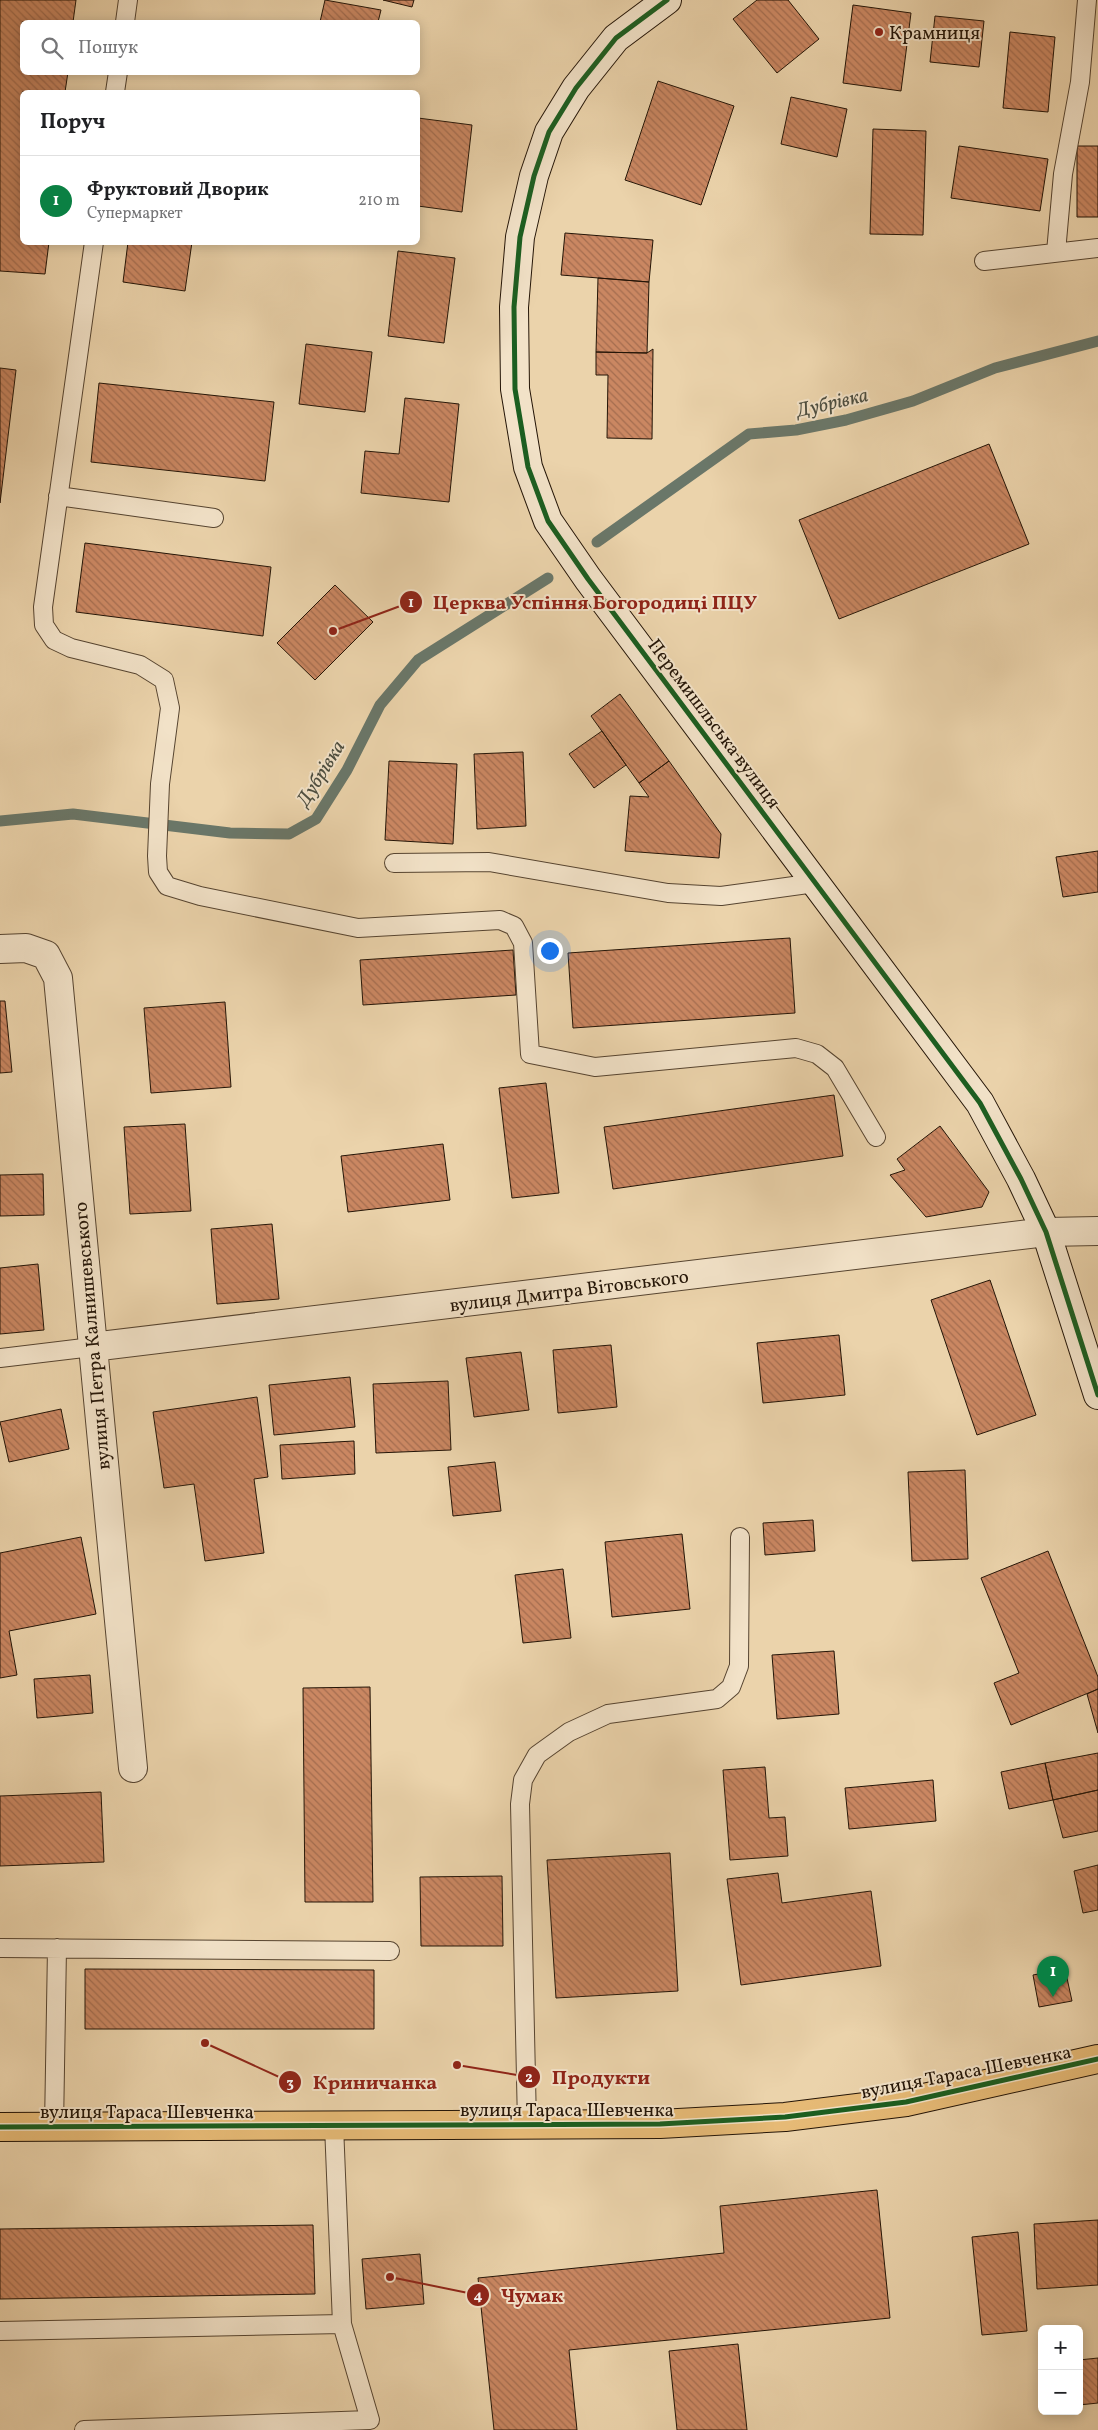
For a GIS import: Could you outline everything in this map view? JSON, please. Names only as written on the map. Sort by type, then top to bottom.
[{"type":"main road","name":"вулиця Тараса Шевченка","points":[[0,2127],[660,2124],[785,2117],[906,2102],[1098,2059]]},
{"type":"street","name":"Перемишльська вулиця","points":[[667,0],[616,38],[576,88],[548,132],[534,176],[520,236],[514,307],[515,389],[528,468],[548,521],[588,579],[980,1103],[1021,1179],[1046,1232],[1098,1395]]},
{"type":"street","name":"вулиця Петра Калнишевського","points":[[0,949],[26,948],[46,955],[58,978],[133,1768]]},
{"type":"street","name":"вулиця Дмитра Вітовського","points":[[92,1347],[1046,1232],[1098,1231]]},
{"type":"lane","points":[[125,20],[128,0]]},
{"type":"lane","points":[[1056,252],[1063,174],[1080,82],[1087,0]]},
{"type":"lane","points":[[115,90],[118,75]]},
{"type":"lane","points":[[94,245],[43,607],[44,625],[54,640],[71,648],[140,665],[164,680],[170,708],[160,784],[157,856],[158,872],[166,886],[200,896],[358,928],[500,920],[514,926],[523,943],[530,1054],[595,1067],[796,1048],[817,1054],[835,1068],[876,1137]]},
{"type":"lane","points":[[984,261],[1098,248]]},
{"type":"lane","points":[[58,496],[214,518]]},
{"type":"lane","points":[[394,863],[489,862],[668,892],[721,896],[815,883]]},
{"type":"lane","points":[[0,1358],[92,1347]]},
{"type":"lane","points":[[527,2124],[520,1804],[523,1780],[537,1755],[569,1732],[608,1714],[717,1699],[731,1686],[739,1666],[740,1537]]},
{"type":"lane","points":[[0,1948],[390,1951]]},
{"type":"lane","points":[[54,2127],[56,1948]]},
{"type":"lane","points":[[84,2430],[370,2420],[342,2324],[334,2125]]},
{"type":"lane","points":[[0,2331],[342,2324]]},
{"type":"building","points":[[0,0],[76,0],[73,20],[20,20],[20,75],[68,75],[65,90],[20,90],[20,245],[49,245],[45,274],[0,271]]},
{"type":"building","points":[[325,0],[381,10],[378,20],[320,20]]},
{"type":"building","points":[[383,0],[414,0],[412,7]]},
{"type":"building","points":[[757,0],[788,0],[819,39],[777,73],[733,19]]},
{"type":"building","points":[[853,5],[911,13],[901,91],[843,83]]},
{"type":"building","points":[[935,16],[984,21],[979,67],[930,62]]},
{"type":"building","points":[[1010,32],[1055,37],[1048,112],[1003,108]]},
{"type":"building","points":[[658,81],[734,106],[701,205],[625,180]]},
{"type":"building","points":[[791,97],[847,109],[837,157],[781,144]]},
{"type":"building","points":[[420,118],[472,125],[462,212],[420,206]]},
{"type":"building","points":[[873,129],[926,131],[923,235],[870,234]]},
{"type":"building","points":[[959,146],[1048,159],[1040,211],[951,198]]},
{"type":"building","points":[[1077,146],[1098,146],[1098,217],[1077,217]]},
{"type":"building","points":[[565,233],[653,240],[649,282],[561,275]]},
{"type":"building","points":[[128,245],[192,245],[185,291],[123,282]]},
{"type":"building","points":[[398,251],[455,258],[444,343],[388,336]]},
{"type":"building","points":[[598,278],[649,282],[647,353],[596,352]]},
{"type":"building","points":[[306,344],[372,352],[365,412],[299,404]]},
{"type":"building","points":[[653,349],[652,439],[607,438],[608,375],[596,375],[596,352],[647,353]]},
{"type":"building","points":[[0,368],[16,370],[0,503]]},
{"type":"building","points":[[99,383],[274,402],[265,481],[91,462]]},
{"type":"building","points":[[405,398],[459,404],[449,502],[361,493],[365,451],[399,454]]},
{"type":"building","points":[[989,444],[1029,544],[839,619],[799,520]]},
{"type":"building","points":[[85,543],[271,567],[263,636],[76,612]]},
{"type":"building","points":[[335,585],[373,622],[315,680],[277,643]]},
{"type":"building","points":[[620,694],[669,761],[639,783],[591,716]]},
{"type":"building","points":[[602,731],[626,765],[594,788],[569,754]]},
{"type":"building","points":[[523,752],[526,826],[477,829],[474,754]]},
{"type":"building","points":[[389,761],[457,764],[453,844],[385,840]]},
{"type":"building","points":[[669,761],[721,834],[719,858],[625,851],[630,796],[649,797],[639,783]]},
{"type":"building","points":[[1098,851],[1098,892],[1063,897],[1056,857]]},
{"type":"building","points":[[790,938],[795,1013],[573,1028],[568,953]]},
{"type":"building","points":[[513,950],[516,995],[363,1005],[360,960]]},
{"type":"building","points":[[0,1001],[5,1001],[12,1072],[0,1073]]},
{"type":"building","points":[[225,1002],[231,1087],[151,1093],[144,1008]]},
{"type":"building","points":[[546,1083],[559,1193],[512,1198],[499,1088]]},
{"type":"building","points":[[834,1095],[843,1156],[613,1189],[604,1127]]},
{"type":"building","points":[[185,1124],[191,1211],[130,1214],[124,1127]]},
{"type":"building","points":[[940,1126],[989,1192],[982,1207],[926,1217],[890,1175],[905,1170],[897,1159]]},
{"type":"building","points":[[443,1144],[450,1200],[348,1212],[341,1156]]},
{"type":"building","points":[[43,1174],[44,1215],[0,1216],[0,1175]]},
{"type":"building","points":[[272,1224],[279,1299],[217,1304],[211,1229]]},
{"type":"building","points":[[38,1264],[44,1330],[0,1334],[0,1268]]},
{"type":"building","points":[[990,1280],[1036,1415],[977,1435],[931,1300]]},
{"type":"building","points":[[839,1335],[845,1395],[763,1403],[757,1343]]},
{"type":"building","points":[[611,1345],[617,1407],[558,1413],[553,1350]]},
{"type":"building","points":[[521,1352],[529,1410],[474,1417],[466,1358]]},
{"type":"building","points":[[350,1377],[355,1427],[274,1435],[269,1385]]},
{"type":"building","points":[[448,1381],[451,1450],[376,1453],[373,1384]]},
{"type":"building","points":[[257,1397],[268,1477],[254,1479],[264,1553],[205,1561],[194,1484],[164,1488],[153,1412]]},
{"type":"building","points":[[61,1409],[69,1449],[9,1462],[0,1422]]},
{"type":"building","points":[[354,1441],[355,1474],[282,1479],[280,1445]]},
{"type":"building","points":[[495,1462],[501,1511],[453,1516],[448,1467]]},
{"type":"building","points":[[965,1470],[968,1559],[912,1561],[908,1472]]},
{"type":"building","points":[[813,1520],[815,1551],[765,1555],[763,1523]]},
{"type":"building","points":[[682,1534],[690,1609],[612,1617],[605,1542]]},
{"type":"building","points":[[81,1537],[96,1614],[9,1631],[17,1675],[0,1678],[0,1553]]},
{"type":"building","points":[[1048,1551],[1098,1677],[1098,1689],[1011,1725],[994,1683],[1019,1673],[981,1578]]},
{"type":"building","points":[[563,1569],[571,1638],[523,1643],[515,1575]]},
{"type":"building","points":[[834,1651],[839,1714],[777,1719],[772,1655]]},
{"type":"building","points":[[90,1675],[93,1713],[37,1718],[34,1679]]},
{"type":"building","points":[[370,1687],[373,1902],[305,1902],[303,1688]]},
{"type":"building","points":[[1098,1689],[1098,1733],[1087,1694]]},
{"type":"building","points":[[1098,1753],[1098,1790],[1053,1800],[1045,1763]]},
{"type":"building","points":[[1045,1763],[1053,1800],[1009,1809],[1001,1772]]},
{"type":"building","points":[[765,1767],[769,1818],[785,1817],[788,1856],[730,1860],[723,1770]]},
{"type":"building","points":[[933,1780],[936,1821],[849,1829],[845,1788]]},
{"type":"building","points":[[1098,1790],[1098,1831],[1063,1838],[1053,1800]]},
{"type":"building","points":[[101,1792],[104,1862],[0,1866],[0,1796]]},
{"type":"building","points":[[670,1853],[678,1991],[556,1998],[547,1860]]},
{"type":"building","points":[[1098,1865],[1098,1910],[1083,1913],[1074,1871]]},
{"type":"building","points":[[778,1873],[782,1903],[871,1891],[881,1966],[741,1985],[727,1879]]},
{"type":"building","points":[[502,1876],[503,1946],[421,1946],[420,1877]]},
{"type":"building","points":[[85,1969],[374,1970],[374,2029],[85,2029]]},
{"type":"building","points":[[1065,1969],[1072,2001],[1039,2007],[1033,1975]]},
{"type":"building","points":[[877,2190],[890,2318],[569,2350],[577,2430],[494,2430],[478,2278],[724,2253],[720,2206]]},
{"type":"building","points":[[1098,2220],[1098,2285],[1037,2289],[1034,2224]]},
{"type":"building","points":[[313,2225],[315,2294],[0,2299],[0,2229]]},
{"type":"building","points":[[1018,2232],[1027,2331],[982,2335],[972,2237]]},
{"type":"building","points":[[420,2254],[424,2304],[366,2309],[362,2259]]},
{"type":"building","points":[[738,2344],[747,2430],[677,2430],[669,2351]]},
{"type":"building","points":[[1098,2358],[1098,2403],[1083,2405],[1083,2360]]},
{"type":"waterway","name":"Дубрівка","points":[[597,542],[749,434],[796,430],[846,420],[913,401],[995,368],[1098,341]]},
{"type":"waterway","name":"Дубрівка","points":[[0,821],[73,814],[230,833],[289,834],[316,819],[347,770],[380,705],[418,660],[548,578]]},
{"type":"cycle path","points":[[667,0],[616,38],[576,88],[549,132],[534,176],[520,237],[514,307],[515,389],[528,467],[548,521],[588,579],[980,1103],[1021,1179],[1046,1232],[1098,1395]]},
{"type":"cycle path","points":[[0,2127],[660,2124],[785,2117],[906,2102],[1098,2059]]},
{"type":"place","name":"Крамниця","points":[[879,32]]},
{"type":"place","name":"Церква Успіння Богородиці ПЦУ","points":[[333,631]]},
{"type":"place","name":"Фруктовий Дворик","points":[[1053,1997]]},
{"type":"place","name":"Криничанка","points":[[205,2043]]},
{"type":"place","name":"Продукти","points":[[457,2065]]},
{"type":"place","name":"Чумак","points":[[390,2277]]}]
